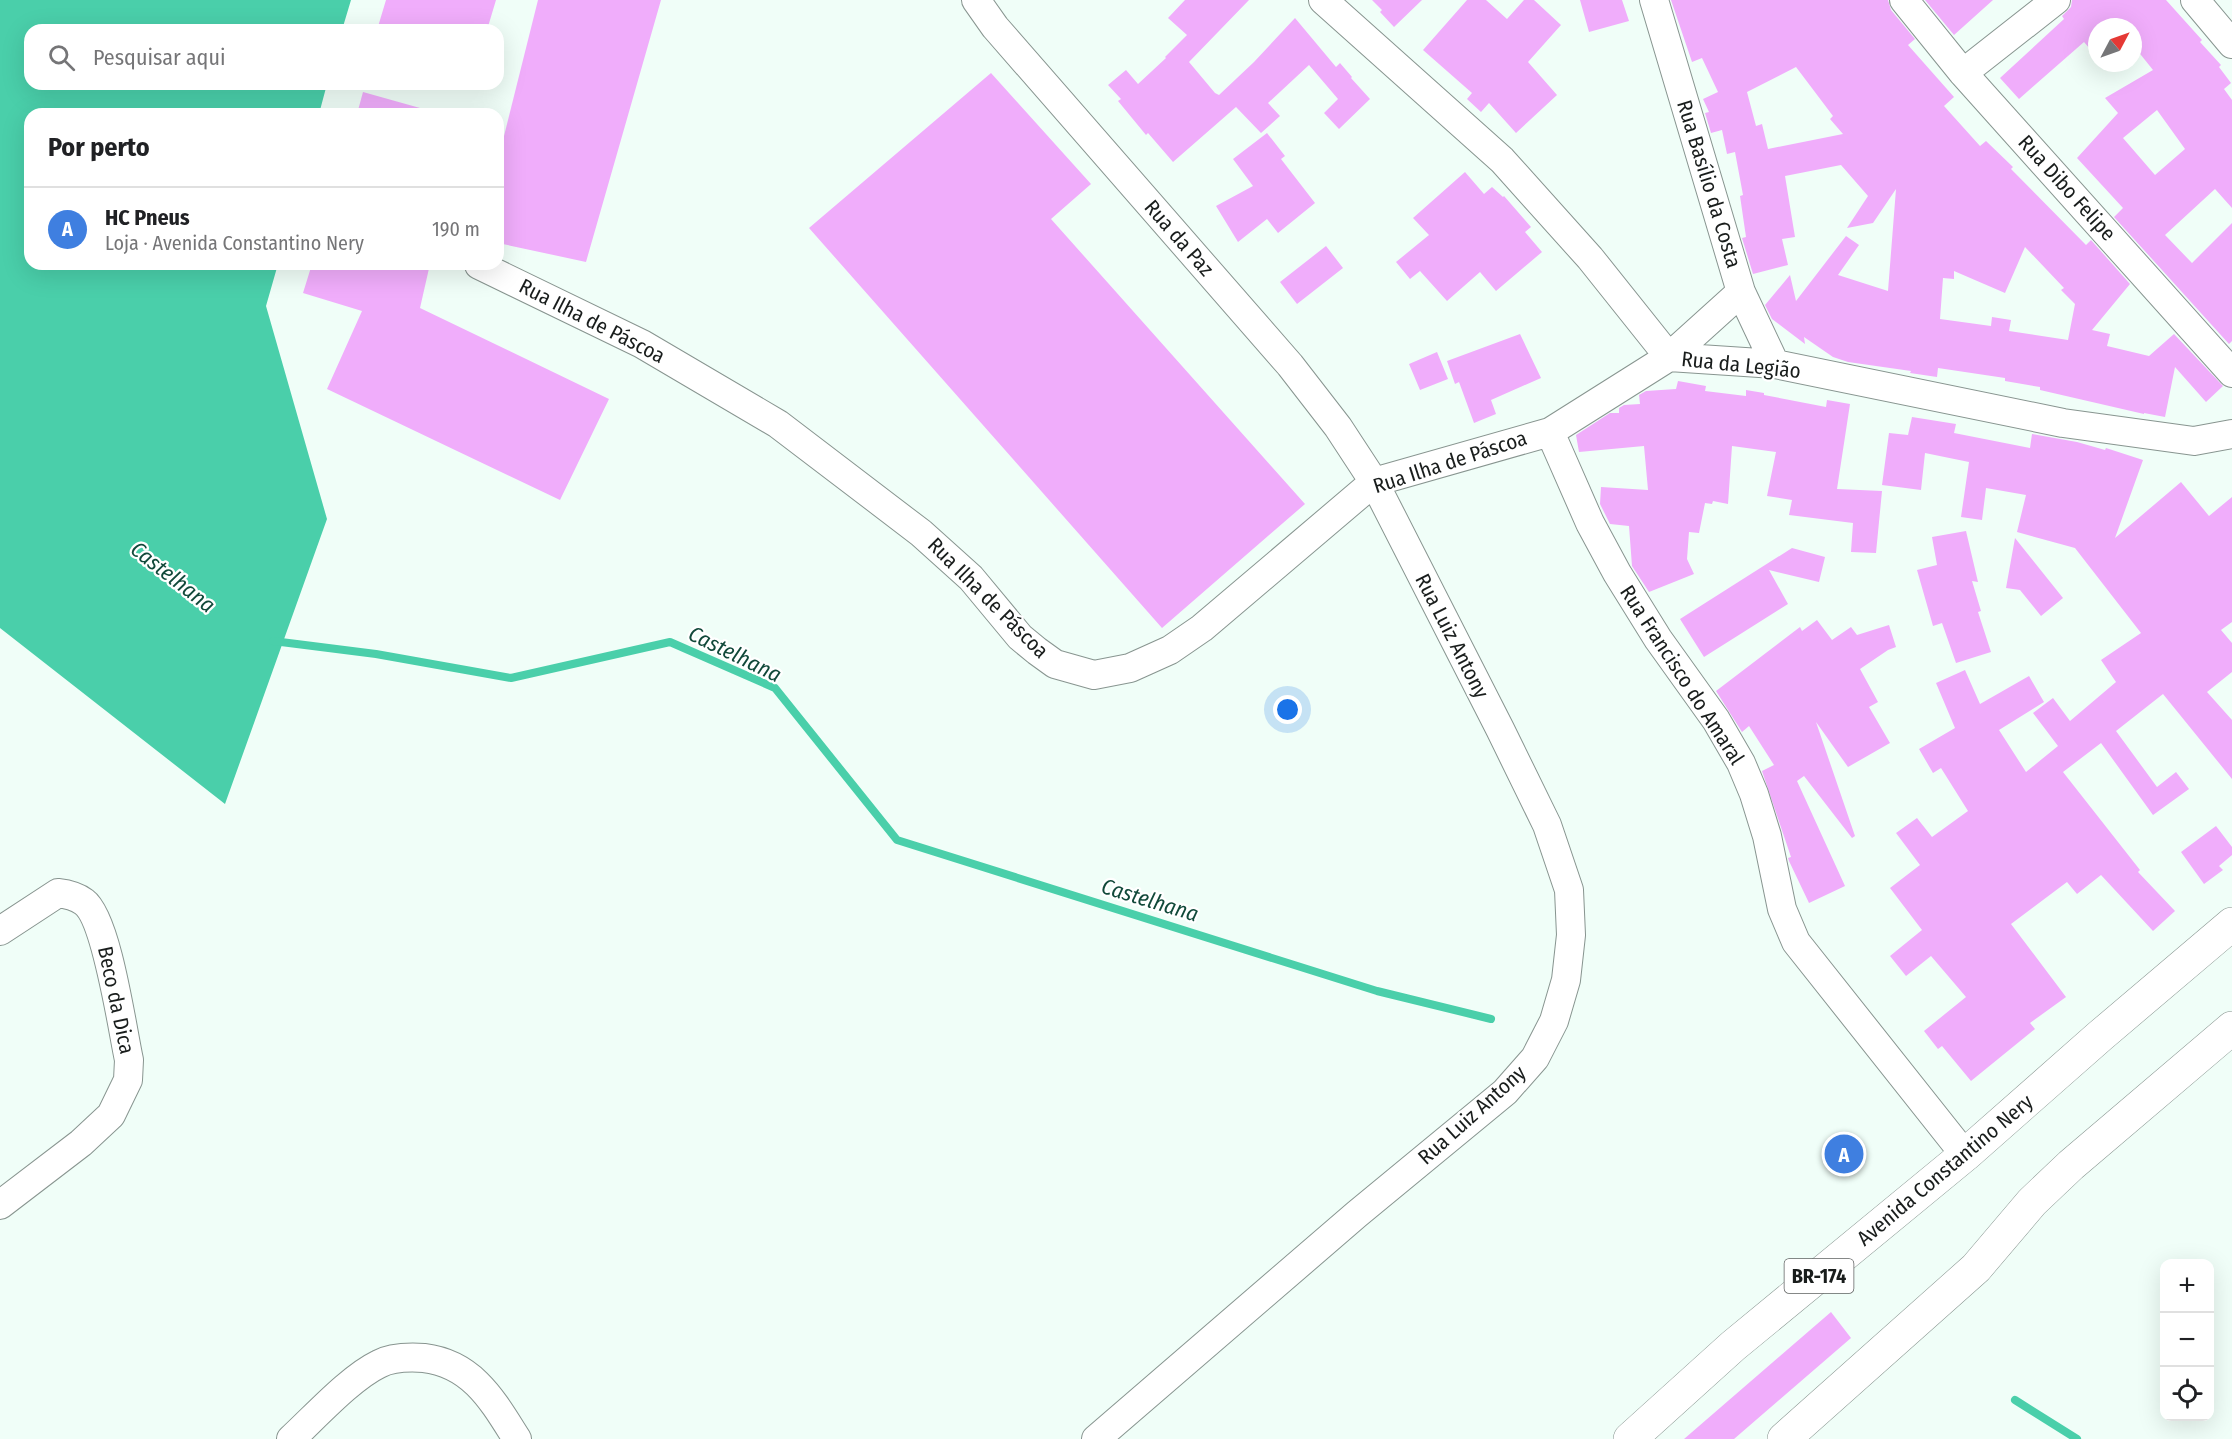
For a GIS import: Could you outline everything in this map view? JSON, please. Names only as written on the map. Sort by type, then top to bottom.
[{"type":"highway","name":"Avenida Constantino Nery","points":[[1630,1439],[1733,1346],[1965,1155],[2232,924]]},
{"type":"highway","points":[[1789,1437],[1976,1268],[2032,1202],[2072,1165],[2232,1028]]},
{"type":"street","name":"Rua da Paz","points":[[976,0],[1003,36],[1290,365],[1338,427],[1374,482]]},
{"type":"street","name":"Rua da Legião","points":[[1323,0],[1502,160],[1590,258],[1669,357],[1775,364],[2063,423],[2194,441],[2232,434]]},
{"type":"street","name":"Rua Basílio da Costa","points":[[1654,0],[1741,292],[1775,364]]},
{"type":"street","name":"Rua Dibo Felipe","points":[[1904,0],[1963,74],[2232,373]]},
{"type":"street","points":[[1963,74],[2056,0]]},
{"type":"street","points":[[2195,0],[2232,44]]},
{"type":"street","name":"Rua Ilha de Páscoa","points":[[489,270],[642,344],[778,424],[921,533],[971,578],[1020,636],[1037,651],[1055,664],[1094,675],[1130,668],[1170,650],[1202,628],[1374,482],[1550,432],[1669,357],[1741,292]]},
{"type":"street","name":"Rua Francisco do Amaral","points":[[1550,432],[1590,523],[1617,573],[1658,639],[1716,720],[1741,763],[1754,794],[1767,836],[1782,909],[1796,942],[1965,1155]]},
{"type":"street","name":"Rua Luiz Antony","points":[[1096,1439],[1505,1092],[1535,1058],[1554,1021],[1566,980],[1571,935],[1569,890],[1564,871],[1542,814],[1374,482]]},
{"type":"street","name":"Beco da Dica","points":[[0,931],[58,893],[70,895],[84,902],[92,912],[102,936],[129,1059],[128,1080],[111,1115],[81,1143],[0,1205]]},
{"type":"street","points":[[291,1439],[347,1387],[379,1363],[408,1356],[437,1360],[462,1370],[490,1396],[517,1439]]},
{"type":"water","points":[[0,0],[351,0],[344,24],[24,24],[24,90],[325,90],[321,108],[24,108],[24,270],[276,270],[266,306],[327,519],[225,804],[0,628]]},
{"type":"building","points":[[386,0],[496,0],[489,24],[379,24]]},
{"type":"building","points":[[538,0],[661,0],[586,262],[504,244],[504,136]]},
{"type":"building","points":[[1185,0],[1249,0],[1189,62],[1215,93],[1219,95],[1295,18],[1336,67],[1340,63],[1370,99],[1339,129],[1324,113],[1338,99],[1309,65],[1268,103],[1280,116],[1261,133],[1236,107],[1173,162],[1148,133],[1146,135],[1118,101],[1121,99],[1108,85],[1126,70],[1138,84],[1187,35],[1168,18]]},
{"type":"building","points":[[1372,0],[1422,0],[1394,27]]},
{"type":"building","points":[[1467,0],[1486,0],[1507,19],[1524,0],[1534,0],[1561,25],[1528,62],[1557,95],[1516,133],[1489,103],[1481,112],[1467,99],[1472,93],[1423,50]]},
{"type":"building","points":[[1580,0],[1622,0],[1629,21],[1589,32]]},
{"type":"building","points":[[1671,0],[1888,0],[1891,10],[1915,39],[1908,45],[1954,97],[1944,106],[1980,146],[1986,141],[2013,167],[2011,169],[2086,245],[2091,240],[2130,284],[2092,330],[2110,334],[2107,346],[2149,356],[2174,334],[2223,386],[2206,402],[2175,367],[2165,417],[2040,390],[2040,387],[2005,381],[2005,378],[1938,368],[1937,377],[1848,362],[1833,357],[1804,337],[1805,344],[1772,319],[1765,305],[1790,275],[1796,301],[1846,236],[1859,245],[1838,275],[1888,291],[1896,189],[1873,223],[1847,228],[1868,196],[1841,165],[1785,176],[1795,237],[1782,239],[1788,265],[1753,274],[1742,238],[1746,237],[1740,196],[1743,195],[1735,152],[1727,154],[1722,130],[1711,133],[1705,113],[1709,112],[1703,99],[1718,92],[1702,58],[1692,62]],"holes":[[[1796,67],[1833,116],[1830,119],[1843,134],[1768,149],[1762,124],[1756,126],[1747,92]],[[2025,247],[2064,288],[2061,290],[2075,304],[2068,340],[2009,331],[2011,320],[1992,317],[1991,326],[1940,319],[1943,278],[1954,279],[1954,271],[2005,293]]]},
{"type":"building","points":[[1925,0],[1993,0],[1954,35]]},
{"type":"building","points":[[2072,0],[2166,0],[2202,40],[2200,42],[2221,65],[2219,67],[2231,83],[2224,89],[2232,100],[2232,208],[2215,189],[2165,235],[2192,263],[2232,223],[2232,341],[2229,344],[2114,217],[2123,208],[2077,158],[2118,113],[2105,98],[2153,70],[2142,56],[2142,18],[2088,18],[2088,47],[2084,42],[2019,99],[2000,78],[2064,19],[2062,16],[2071,7]],"holes":[[[2157,110],[2185,149],[2155,175],[2123,138]]]},
{"type":"building","points":[[991,73],[1091,184],[1051,219],[1305,504],[1162,628],[809,228]]},
{"type":"building","points":[[363,92],[420,108],[359,108]]},
{"type":"building","points":[[1267,133],[1285,156],[1281,159],[1315,203],[1278,233],[1267,219],[1238,242],[1216,206],[1253,186],[1233,159]]},
{"type":"building","points":[[1465,172],[1484,194],[1492,187],[1504,196],[1531,227],[1525,232],[1542,252],[1496,291],[1480,272],[1447,301],[1420,271],[1410,279],[1396,262],[1429,235],[1413,218]]},
{"type":"building","points":[[1326,246],[1343,268],[1297,304],[1280,282]]},
{"type":"building","points":[[310,270],[429,270],[420,308],[609,399],[560,500],[327,389],[362,311],[303,293]]},
{"type":"building","points":[[1520,334],[1541,378],[1491,400],[1496,414],[1474,423],[1459,382],[1455,384],[1447,361]]},
{"type":"building","points":[[1437,352],[1448,379],[1420,390],[1409,364]]},
{"type":"building","points":[[1678,381],[1706,386],[1705,391],[1746,396],[1746,390],[1826,407],[1827,400],[1850,404],[1837,489],[1882,491],[1876,553],[1851,552],[1853,523],[1789,515],[1792,500],[1767,496],[1776,452],[1732,446],[1728,504],[1713,501],[1712,504],[1705,503],[1699,533],[1689,532],[1687,559],[1694,574],[1649,592],[1632,566],[1629,526],[1610,524],[1600,504],[1601,487],[1648,490],[1644,446],[1579,452],[1576,435],[1610,413],[1619,413],[1619,408],[1624,405],[1640,404],[1639,395],[1646,391],[1676,389]]},
{"type":"building","points":[[1912,417],[1956,424],[1954,433],[2030,448],[2032,434],[2077,442],[2105,450],[2106,448],[2143,460],[2115,538],[2181,482],[2209,516],[2232,497],[2232,622],[2221,630],[2232,643],[2232,672],[2207,692],[2232,720],[2232,779],[2163,694],[2116,731],[2157,787],[2176,772],[2189,789],[2153,815],[2101,743],[2063,772],[2140,870],[2138,872],[2175,911],[2153,931],[2101,875],[2077,894],[2067,882],[2011,924],[2066,997],[2030,1023],[2035,1029],[1971,1081],[1942,1046],[1938,1049],[1924,1031],[1966,997],[1931,956],[1906,976],[1890,956],[1922,930],[1890,888],[1920,865],[1896,833],[1917,818],[1932,837],[1968,811],[1941,768],[1933,773],[1919,749],[1955,728],[1936,683],[1965,670],[1980,704],[2029,676],[2044,702],[1999,730],[2026,772],[2058,746],[2033,713],[2053,698],[2070,721],[2116,682],[2101,660],[2141,633],[2075,548],[2017,532],[2026,495],[1986,488],[1982,520],[1961,517],[1969,462],[1925,453],[1921,490],[1882,485],[1889,433],[1908,435]]},
{"type":"building","points":[[1966,531],[1978,582],[1972,581],[1981,611],[1978,612],[1991,652],[1956,663],[1942,623],[1933,626],[1917,570],[1937,565],[1932,537]]},
{"type":"building","points":[[2015,538],[2063,598],[2041,616],[2020,590],[2006,588]]},
{"type":"building","points":[[1792,548],[1825,557],[1819,582],[1769,570],[1788,604],[1704,657],[1680,619]]},
{"type":"building","points":[[1817,620],[1832,640],[1851,627],[1857,635],[1889,625],[1896,647],[1860,669],[1878,702],[1869,707],[1890,743],[1848,767],[1816,722],[1855,836],[1852,838],[1804,776],[1797,781],[1845,886],[1809,903],[1789,861],[1788,858],[1791,857],[1762,771],[1774,765],[1749,726],[1742,732],[1716,691],[1800,627],[1802,631]]},
{"type":"building","points":[[2216,826],[2232,847],[2232,855],[2219,866],[2223,870],[2204,884],[2181,852]]},
{"type":"building","points":[[1831,1312],[1851,1338],[1734,1439],[1684,1439]]},
{"type":"waterway","name":"Castelhana","points":[[273,641],[376,654],[511,678],[670,642],[775,688],[897,840],[1377,991],[1491,1019]]},
{"type":"waterway","name":"Castelhana","points":[[2015,1400],[2077,1439]]},
{"type":"place","name":"HC Pneus","points":[[1844,1154]]}]
